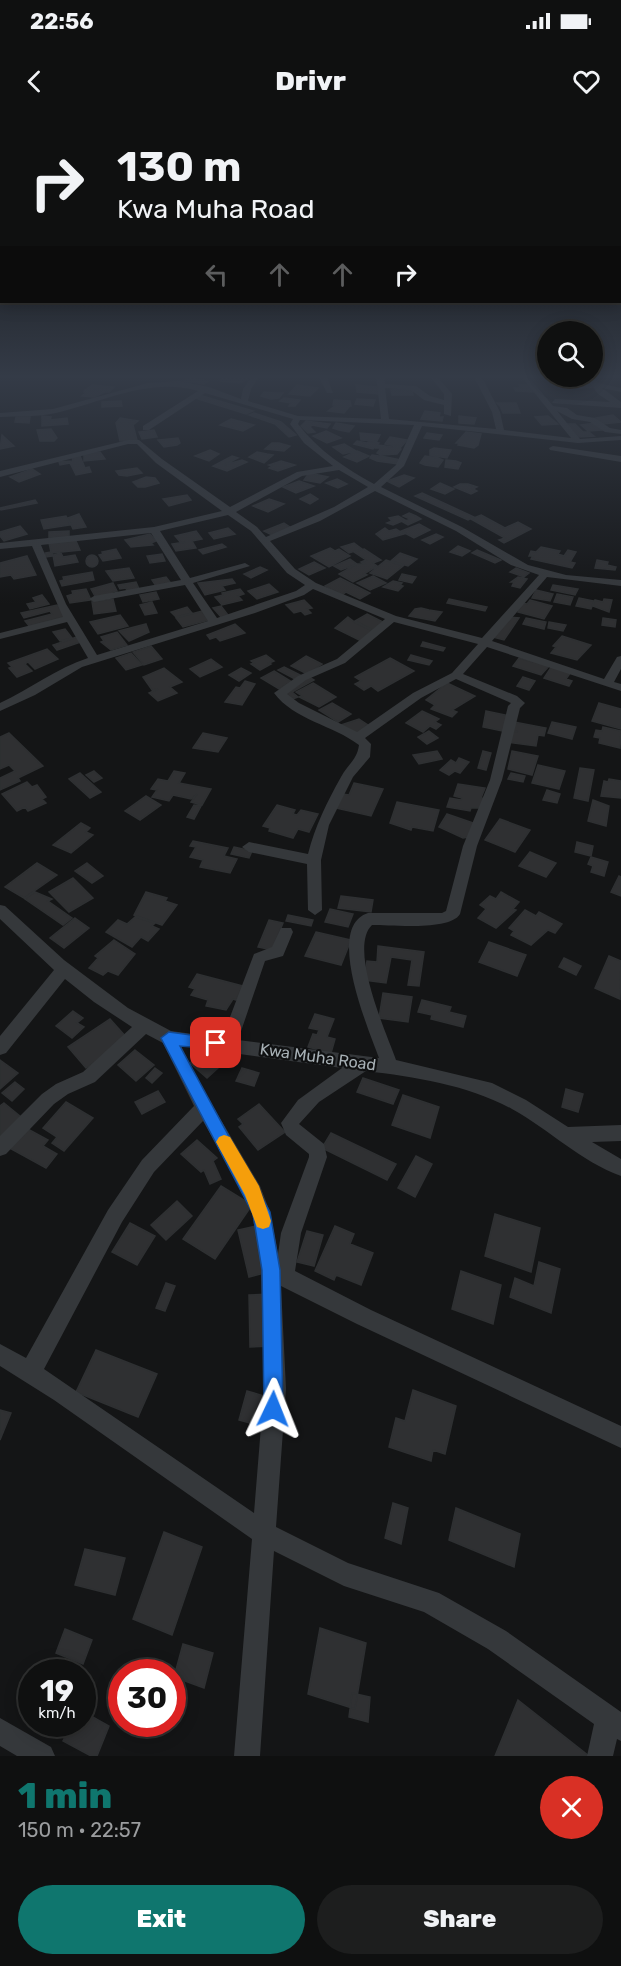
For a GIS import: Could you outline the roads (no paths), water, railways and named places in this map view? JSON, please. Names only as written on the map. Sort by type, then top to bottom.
[{"type":"street","points":[[0,474],[91,451]]},
{"type":"street","points":[[149,451],[265,540],[291,571],[312,585],[392,618],[484,642],[621,688]]},
{"type":"street","points":[[323,451],[346,470],[374,487],[460,530],[494,552],[545,574],[621,583]]},
{"type":"street","points":[[265,540],[306,524],[374,487],[400,466],[405,451]]},
{"type":"street","points":[[576,451],[621,459]]},
{"type":"street","points":[[0,546],[35,541],[131,535],[154,530],[228,512],[300,474],[346,470],[372,477],[389,476]]},
{"type":"street","points":[[352,500],[372,501]]},
{"type":"street","points":[[383,501],[403,502]]},
{"type":"street","points":[[154,530],[213,621]]},
{"type":"street","points":[[35,541],[52,585],[94,659]]},
{"type":"street","points":[[94,599],[186,582],[245,566]]},
{"type":"street","points":[[358,737],[396,708],[456,675],[545,574]]},
{"type":"street","points":[[0,707],[94,659],[282,600],[312,585]]},
{"type":"street","points":[[0,636],[71,618]]},
{"type":"street","points":[[315,910],[314,860],[322,825],[332,801],[366,751],[365,744],[358,737],[289,701],[280,693],[302,678],[341,661],[392,618]]},
{"type":"street","points":[[607,684],[621,659]]},
{"type":"street","points":[[390,1067],[358,969],[356,933],[368,919],[445,919],[453,914],[470,846],[496,780],[514,706],[519,703],[513,698],[456,675]]},
{"type":"street","points":[[249,847],[314,860]]},
{"type":"street","name":"Kwa Muha Road","points":[[0,910],[63,970],[143,1027],[169,1038],[390,1067],[486,1089],[520,1105],[563,1135],[621,1168]]},
{"type":"street","points":[[228,1045],[259,958],[278,952],[286,932]]},
{"type":"street","points":[[0,1048],[63,970]]},
{"type":"street","points":[[0,1148],[48,1099],[62,1089],[89,1077],[143,1027]]},
{"type":"street","points":[[169,1038],[204,1107],[253,1192],[261,1212],[277,1273],[275,1389],[247,1756]]},
{"type":"street","points":[[277,1273],[318,1157],[318,1150],[292,1129],[290,1123],[296,1113],[327,1087],[363,1064]]},
{"type":"street","points":[[32,1371],[115,1216],[148,1166],[204,1107]]},
{"type":"street","points":[[563,1135],[621,1133]]},
{"type":"street","points":[[277,1273],[364,1317],[621,1437]]},
{"type":"street","points":[[0,1354],[32,1371],[265,1534],[344,1574],[430,1602],[497,1640],[615,1723],[600,1756]]},
{"type":"street","points":[[0,1731],[42,1756]]}]
